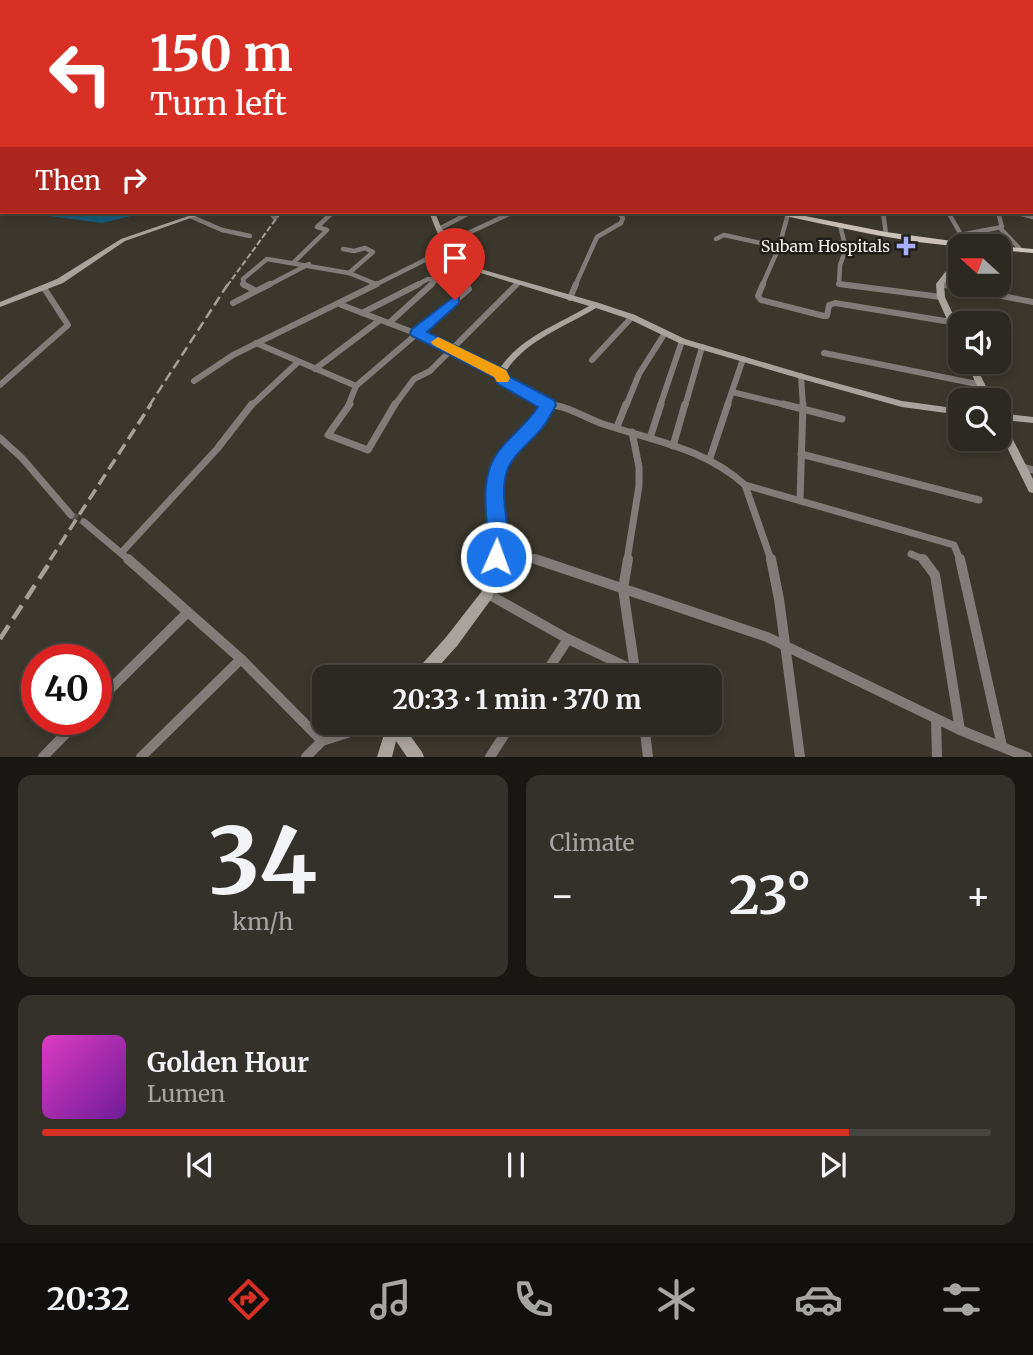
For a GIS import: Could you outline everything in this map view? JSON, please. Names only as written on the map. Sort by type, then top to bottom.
[{"type":"main road","points":[[788,214],[948,243]]},
{"type":"main road","points":[[1012,249],[1033,251]]},
{"type":"street","points":[[0,305],[61,281],[123,240],[198,214]]},
{"type":"street","points":[[272,214],[275,218]]},
{"type":"street","points":[[293,262],[327,230],[317,227],[331,214]]},
{"type":"street","points":[[432,214],[434,222],[460,265]]},
{"type":"street","points":[[439,229],[467,214]]},
{"type":"street","points":[[449,243],[509,214]]},
{"type":"street","points":[[570,298],[594,241],[599,234],[621,223],[623,218],[620,214]]},
{"type":"street","points":[[788,214],[779,247],[758,296],[761,300],[824,316],[827,316],[829,305],[835,303],[948,322]]},
{"type":"street","points":[[883,214],[886,234]]},
{"type":"street","points":[[948,214],[959,234]]},
{"type":"street","points":[[999,214],[1002,222],[1000,228]]},
{"type":"street","points":[[190,216],[222,230],[250,236]]},
{"type":"street","points":[[840,225],[846,249],[840,265],[840,284],[941,298]]},
{"type":"street","points":[[966,234],[1000,228]]},
{"type":"street","points":[[1000,228],[1021,250]]},
{"type":"street","points":[[716,239],[724,235],[779,247]]},
{"type":"street","points":[[342,249],[354,251],[365,248],[373,252],[349,273]]},
{"type":"street","points":[[194,381],[256,344],[429,258],[596,305],[632,317],[665,334],[702,347],[902,404],[948,410]]},
{"type":"street","points":[[256,291],[242,282],[245,275],[267,259],[309,264],[349,273],[376,284]]},
{"type":"street","points":[[233,303],[309,264]]},
{"type":"street","points":[[472,269],[463,276],[469,289],[356,386],[352,401],[328,435],[368,450],[385,418],[415,379],[430,371],[519,283]]},
{"type":"street","points":[[948,273],[940,284],[941,298],[948,315]]},
{"type":"street","points":[[362,313],[428,279],[436,279],[389,323]]},
{"type":"street","points":[[940,284],[1033,302]]},
{"type":"street","points":[[0,385],[68,326],[44,288]]},
{"type":"street","points":[[338,304],[454,348],[500,373],[503,380],[548,405],[563,406],[587,419],[710,458],[733,473],[745,485],[771,560],[786,646],[800,757]]},
{"type":"street","points":[[500,373],[511,356],[524,344],[569,323],[596,305]]},
{"type":"street","points":[[592,360],[632,317]]},
{"type":"street","points":[[315,369],[380,320]]},
{"type":"street","points":[[617,427],[639,374],[665,334]]},
{"type":"street","points":[[650,438],[682,341]]},
{"type":"street","points":[[256,344],[356,386]]},
{"type":"street","points":[[673,446],[702,347]]},
{"type":"street","points":[[824,353],[982,385]]},
{"type":"street","points":[[710,458],[743,359]]},
{"type":"street","points":[[122,552],[217,449],[255,401],[297,363]]},
{"type":"street","points":[[976,374],[983,388]]},
{"type":"street","points":[[800,500],[803,411],[801,376]]},
{"type":"street","points":[[732,392],[842,419]]},
{"type":"street","points":[[431,665],[488,594],[498,546],[494,492],[498,472],[505,457],[538,422],[548,405]]},
{"type":"street","points":[[1011,420],[1033,421]]},
{"type":"street","points":[[632,432],[639,467],[639,486],[622,589],[634,665]]},
{"type":"street","points":[[0,438],[22,458],[71,515]]},
{"type":"street","points":[[1011,444],[1033,489]]},
{"type":"street","points":[[801,454],[979,500]]},
{"type":"street","points":[[1022,467],[1033,470]]},
{"type":"street","points":[[745,485],[946,541],[958,550],[1002,746]]},
{"type":"street","points":[[84,522],[122,552],[241,659],[321,741]]},
{"type":"street","points":[[498,546],[786,646],[858,678],[936,719],[1027,757]]},
{"type":"street","points":[[911,554],[924,559],[935,575],[960,730]]},
{"type":"street","points":[[488,594],[618,665]]},
{"type":"street","points":[[112,687],[187,613]]},
{"type":"street","points":[[551,665],[568,639]]},
{"type":"street","points":[[141,757],[241,659]]},
{"type":"street","points":[[936,719],[937,757]]},
{"type":"street","points":[[43,757],[64,735]]},
{"type":"street","points":[[306,757],[321,741],[340,735]]},
{"type":"street","points":[[384,757],[390,735]]},
{"type":"street","points":[[401,735],[417,757]]},
{"type":"street","points":[[490,757],[504,735]]},
{"type":"street","points":[[645,735],[648,757]]},
{"type":"water","points":[[33,214],[140,214],[102,223]]},
{"type":"tunnel","points":[[71,515],[84,522]]},
{"type":"railway","points":[[227,286],[280,214]]},
{"type":"railway","points":[[149,406],[228,284]]},
{"type":"railway","points":[[50,560],[151,404]]},
{"type":"railway","points":[[0,639],[52,559]]},
{"type":"slow traffic","points":[[438,342],[500,373],[502,378]]},
{"type":"place","name":"Subam Hospitals","points":[[906,246]]},
{"type":"route","points":[[455,300],[417,333],[454,348],[500,373],[503,380],[548,405],[538,422],[505,457],[498,472],[494,492],[498,546],[496,557]]}]
